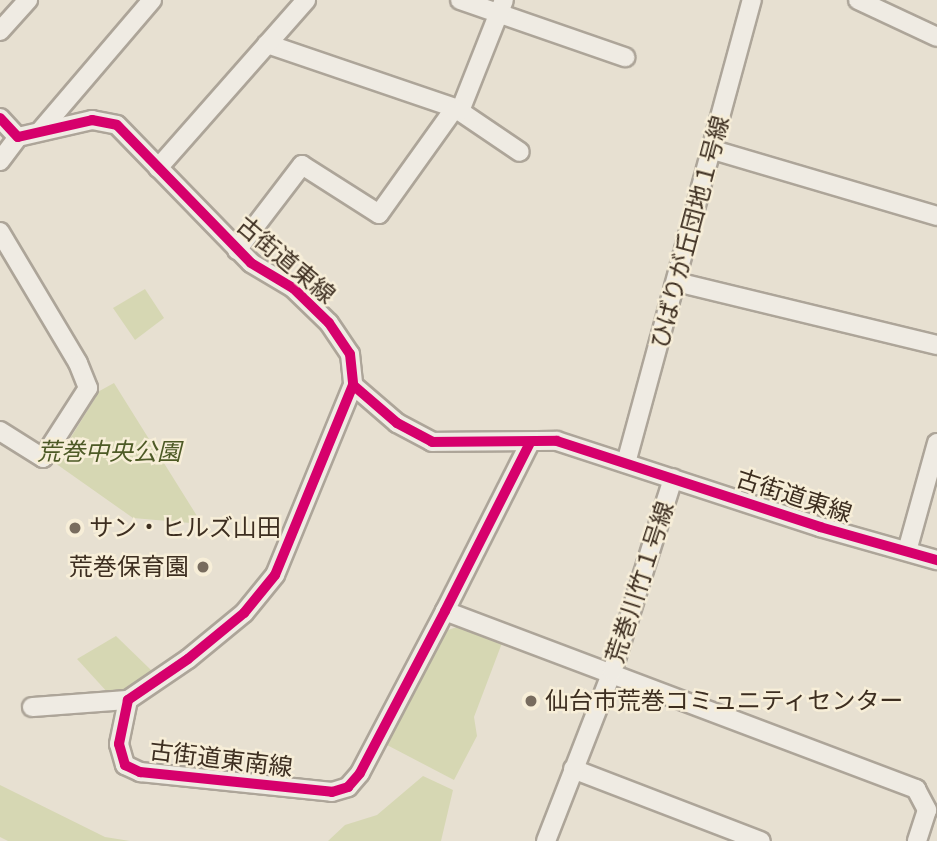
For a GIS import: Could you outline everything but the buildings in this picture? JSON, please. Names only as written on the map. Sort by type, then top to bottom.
[{"type":"street","points":[[0,32],[28,0]]},
{"type":"street","points":[[40,131],[152,0]]},
{"type":"street","points":[[158,168],[306,0]]},
{"type":"street","points":[[460,0],[502,7],[625,57]]},
{"type":"street","name":"ひばりが丘団地１号線","points":[[626,463],[752,0]]},
{"type":"street","points":[[858,0],[937,37]]},
{"type":"street","points":[[237,250],[302,165],[379,214],[458,110],[502,7]]},
{"type":"street","points":[[267,44],[458,110],[520,152]]},
{"type":"street","points":[[0,118],[18,136],[0,161]]},
{"type":"street","name":"古街道東線","points":[[18,136],[92,120],[117,125],[237,250],[293,288],[329,323],[350,354],[353,385],[397,423],[432,442],[557,441],[937,560]]},
{"type":"street","points":[[713,150],[937,216]]},
{"type":"street","points":[[0,232],[78,362],[88,388],[43,458],[0,431]]},
{"type":"street","points":[[677,282],[937,345]]},
{"type":"street","points":[[32,707],[128,700],[188,659],[244,613],[275,575],[353,385]]},
{"type":"street","name":"古街道東南線","points":[[128,700],[119,744],[125,765],[140,772],[332,792],[348,787],[360,773],[530,443]]},
{"type":"street","points":[[907,551],[933,474],[937,443]]},
{"type":"street","name":"荒巻川竹１号線","points":[[546,841],[612,671],[673,478]]},
{"type":"street","points":[[445,611],[612,671],[916,789],[927,810],[917,841]]},
{"type":"street","points":[[573,768],[761,841]]},
{"type":"green space","points":[[145,289],[164,318],[135,340],[113,308]]},
{"type":"green space","name":"荒巻中央公園","points":[[114,383],[202,524],[133,518],[55,463],[94,400],[94,394]]},
{"type":"green space","points":[[457,627],[502,643],[474,717],[477,736],[454,780],[387,745],[445,631]]},
{"type":"green space","points":[[116,636],[152,671],[118,695],[109,694],[77,659]]},
{"type":"green space","points":[[423,776],[453,790],[441,841],[328,841],[345,825],[377,815]]},
{"type":"green space","points":[[0,785],[105,837],[130,841],[8,841],[0,837]]},
{"type":"cycle path","points":[[0,118],[18,137],[92,120],[117,125],[251,263],[293,288],[329,323],[350,354],[353,385],[397,423],[432,442],[557,441],[820,527],[937,560]]},
{"type":"cycle path","points":[[353,385],[275,575],[244,613],[188,659],[128,700],[119,744],[125,765],[140,772],[332,792],[348,787],[360,773],[530,443]]},
{"type":"place","name":"サン・ヒルズ山田","points":[[75,528]]},
{"type":"place","name":"荒巻保育園","points":[[203,567]]},
{"type":"place","name":"仙台市荒巻コミュニティセンター","points":[[531,701]]}]
